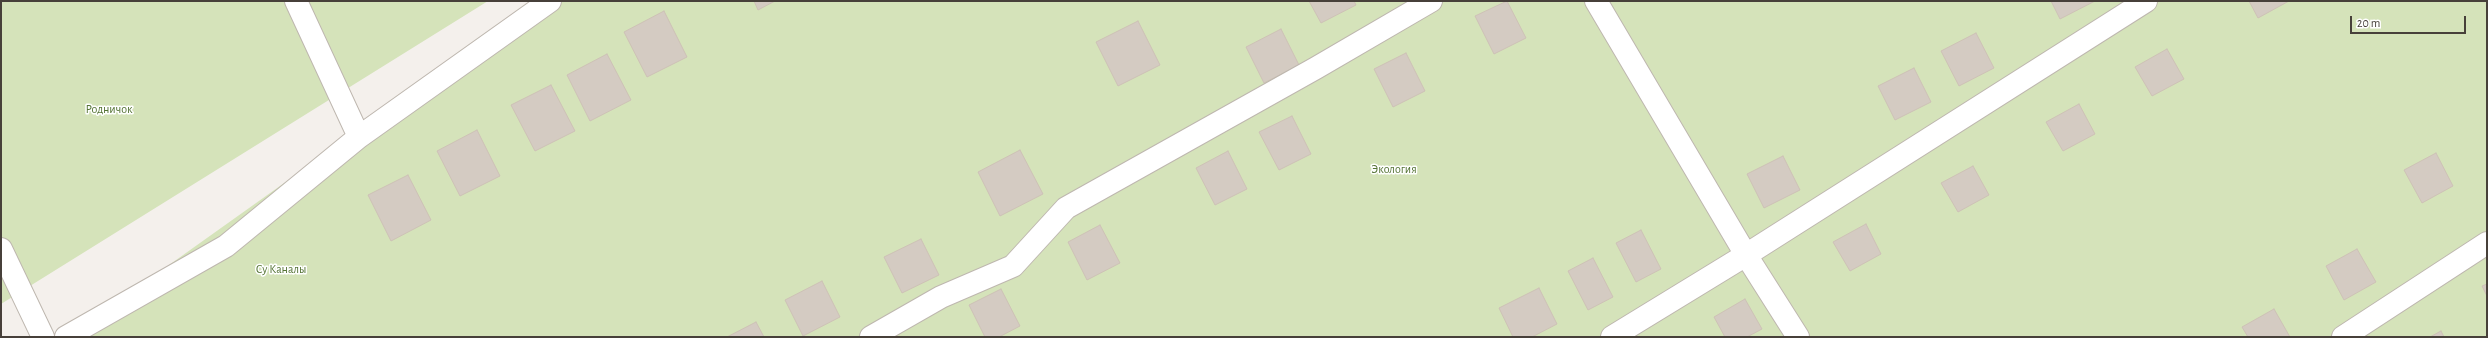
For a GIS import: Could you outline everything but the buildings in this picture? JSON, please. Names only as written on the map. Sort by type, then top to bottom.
[{"type":"street","points":[[296,1],[359,137]]},
{"type":"street","points":[[66,337],[226,246],[359,137],[550,1]]},
{"type":"street","points":[[871,337],[941,297],[1013,266],[1066,208],[1431,1]]},
{"type":"street","points":[[1596,1],[1746,255],[1798,337]]},
{"type":"street","points":[[1612,337],[1746,255],[2146,1]]},
{"type":"street","points":[[2343,337],[2487,243]]},
{"type":"street","points":[[1,249],[43,337]]},
{"type":"green space","name":"Родничок","points":[[1,1],[488,1],[1,304]]},
{"type":"green space","name":"Экология","points":[[549,1],[2487,1],[2487,337],[68,337],[301,171]]},
{"type":"park label","name":"Су Каналы","points":[[281,269]]}]
